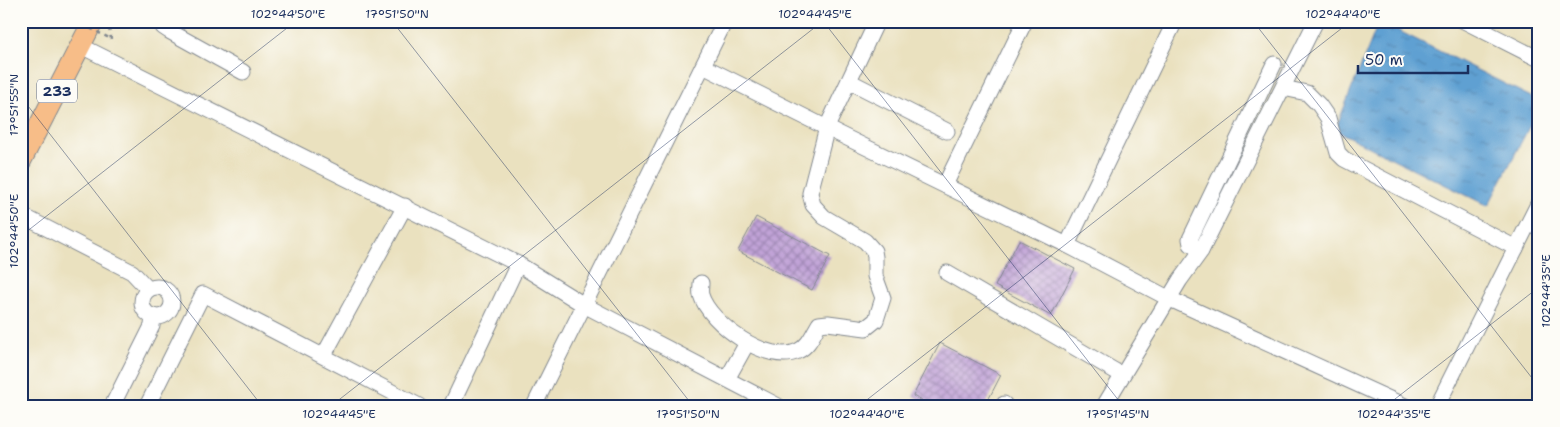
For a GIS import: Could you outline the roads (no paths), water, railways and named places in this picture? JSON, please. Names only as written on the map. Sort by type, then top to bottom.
[{"type":"main road","name":"233","points":[[21,161],[93,21]]},
{"type":"street","points":[[160,21],[169,31],[243,72]]},
{"type":"street","points":[[534,406],[725,21]]},
{"type":"street","points":[[701,283],[701,294],[717,319],[747,343],[776,354],[790,354],[799,351],[808,344],[819,324],[828,323],[866,328],[876,320],[883,298],[875,276],[874,251],[864,241],[824,217],[813,205],[810,193],[828,127],[877,21]]},
{"type":"street","points":[[945,185],[1025,21]]},
{"type":"street","points":[[1067,245],[1175,21]]},
{"type":"street","points":[[1104,406],[1180,280],[1201,251],[1316,21]]},
{"type":"street","points":[[1464,21],[1539,58]]},
{"type":"street","points":[[81,46],[518,264],[584,305],[778,406]]},
{"type":"street","points":[[1201,251],[1191,244],[1190,239],[1274,64]]},
{"type":"street","points":[[703,66],[1067,245],[1170,298],[1405,406]]},
{"type":"street","points":[[849,81],[947,131]]},
{"type":"street","points":[[1282,88],[1307,93],[1319,105],[1328,118],[1338,153],[1344,159],[1516,248]]},
{"type":"street","points":[[1437,406],[1539,202]]},
{"type":"street","points":[[324,355],[405,206]]},
{"type":"street","points":[[21,215],[132,272],[148,288]]},
{"type":"street","points":[[451,406],[518,264]]},
{"type":"street","points":[[947,273],[1122,375]]},
{"type":"street","points":[[158,286],[169,292],[171,306],[162,316],[153,316],[146,312],[141,302],[148,288],[158,286]]},
{"type":"street","points":[[148,406],[203,294],[324,355],[419,406]]},
{"type":"street","points":[[112,406],[152,326],[153,316]]},
{"type":"street","points":[[726,379],[747,343]]},
{"type":"water","points":[[1379,21],[1539,101],[1539,108],[1488,206],[1335,130]]}]
